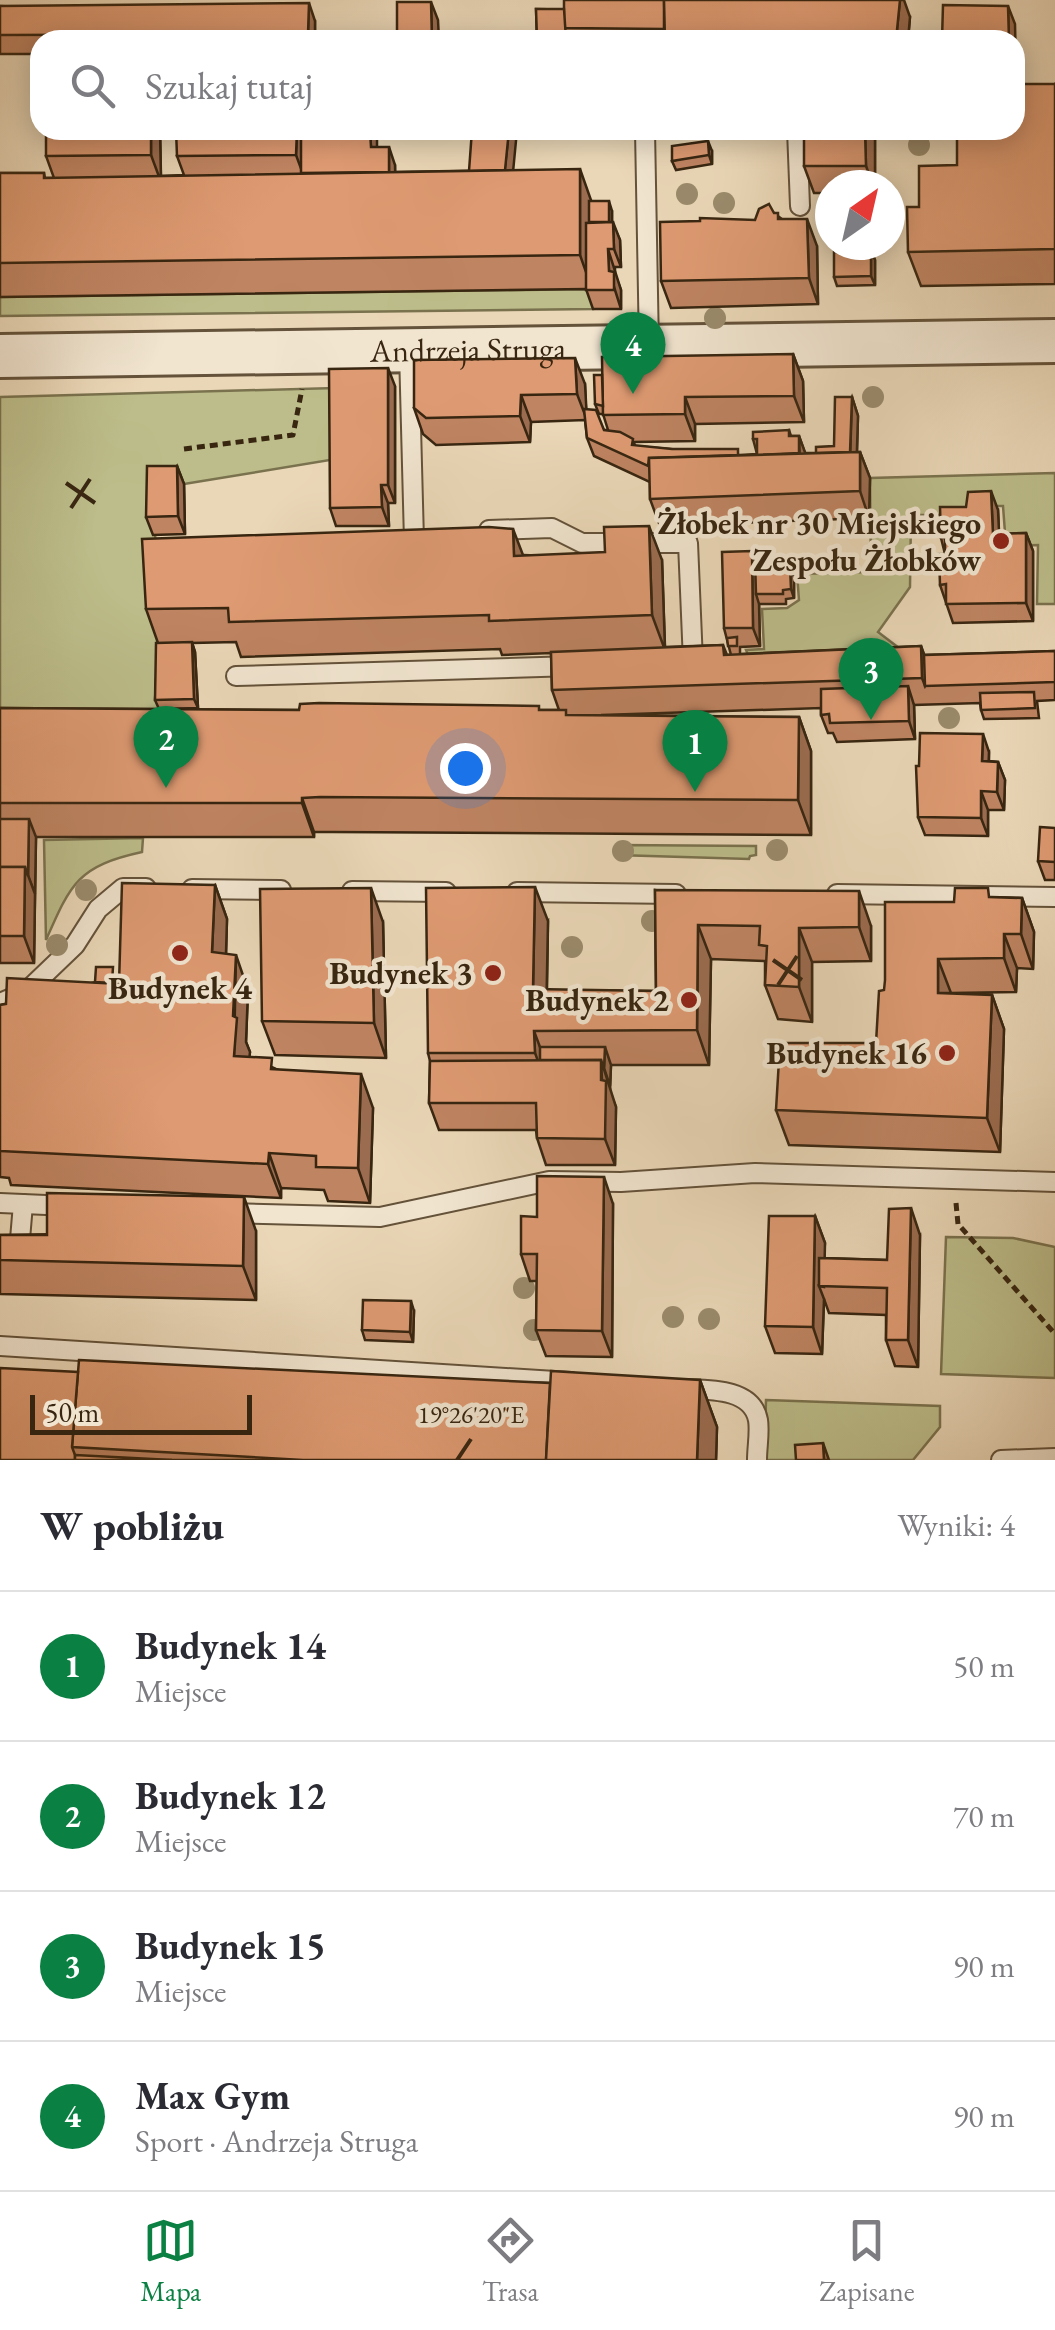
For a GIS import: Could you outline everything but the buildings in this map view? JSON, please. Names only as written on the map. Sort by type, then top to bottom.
[{"type":"street","name":"Andrzeja Struga","points":[[0,356],[1055,341]]},
{"type":"lane","points":[[645,140],[649,348]]},
{"type":"lane","points":[[797,140],[800,206]]},
{"type":"lane","points":[[381,542],[414,541],[409,350]]},
{"type":"lane","points":[[473,530],[552,528],[582,543],[688,543],[693,662],[674,662]]},
{"type":"lane","points":[[414,531],[434,531]]},
{"type":"lane","points":[[236,676],[595,665]]},
{"type":"lane","points":[[0,1003],[26,992],[75,944],[98,909],[122,888],[298,890]]},
{"type":"lane","points":[[336,890],[687,894]]},
{"type":"lane","points":[[826,894],[1055,896]]},
{"type":"lane","points":[[212,1212],[380,1218],[548,1181],[620,1182],[755,1173],[1055,1182]]},
{"type":"lane","points":[[0,1203],[79,1206]]},
{"type":"lane","points":[[18,1252],[22,1204]]},
{"type":"lane","points":[[0,1346],[588,1383]]},
{"type":"lane","points":[[666,1388],[725,1391],[746,1401],[758,1420],[756,1460]]},
{"type":"lane","points":[[1001,1460],[1055,1458]]},
{"type":"path","points":[[184,449],[292,435],[302,388]]},
{"type":"path","points":[[953,1178],[958,1224],[1055,1334]]},
{"type":"green space","points":[[592,289],[593,309],[0,316],[0,297]]},
{"type":"green space","points":[[335,388],[336,459],[184,484],[154,484],[159,709],[0,711],[0,397]]},
{"type":"green space","points":[[1055,473],[1055,604],[1037,604],[1038,545],[1006,546],[1003,506],[973,506],[966,515],[911,515],[910,587],[878,632],[920,664],[756,673],[746,650],[764,649],[762,609],[787,608],[799,600],[797,574],[871,572],[870,478]]},
{"type":"green space","points":[[143,838],[142,852],[104,864],[79,880],[46,940],[44,840]]},
{"type":"green space","points":[[618,845],[756,846],[756,855],[749,859],[617,855]]},
{"type":"green space","points":[[946,1237],[1013,1238],[1055,1247],[1055,1378],[941,1374]]},
{"type":"green space","points":[[766,1400],[940,1406],[940,1427],[913,1460],[764,1460]]},
{"type":"place","name":"Max Gym","points":[[633,394]]},
{"type":"place","name":"Żłobek nr 30 Miejskiego Zespołu Żłobków","points":[[1001,541]]},
{"type":"place","name":"Budynek 15","points":[[871,720]]},
{"type":"place","name":"Budynek 12","points":[[166,788]]},
{"type":"place","name":"Budynek 14","points":[[695,792]]},
{"type":"place","name":"Budynek 4","points":[[180,953]]},
{"type":"place","name":"Budynek 3","points":[[493,973]]},
{"type":"place","name":"Budynek 2","points":[[689,1000]]},
{"type":"place","name":"Budynek 16","points":[[947,1053]]}]
